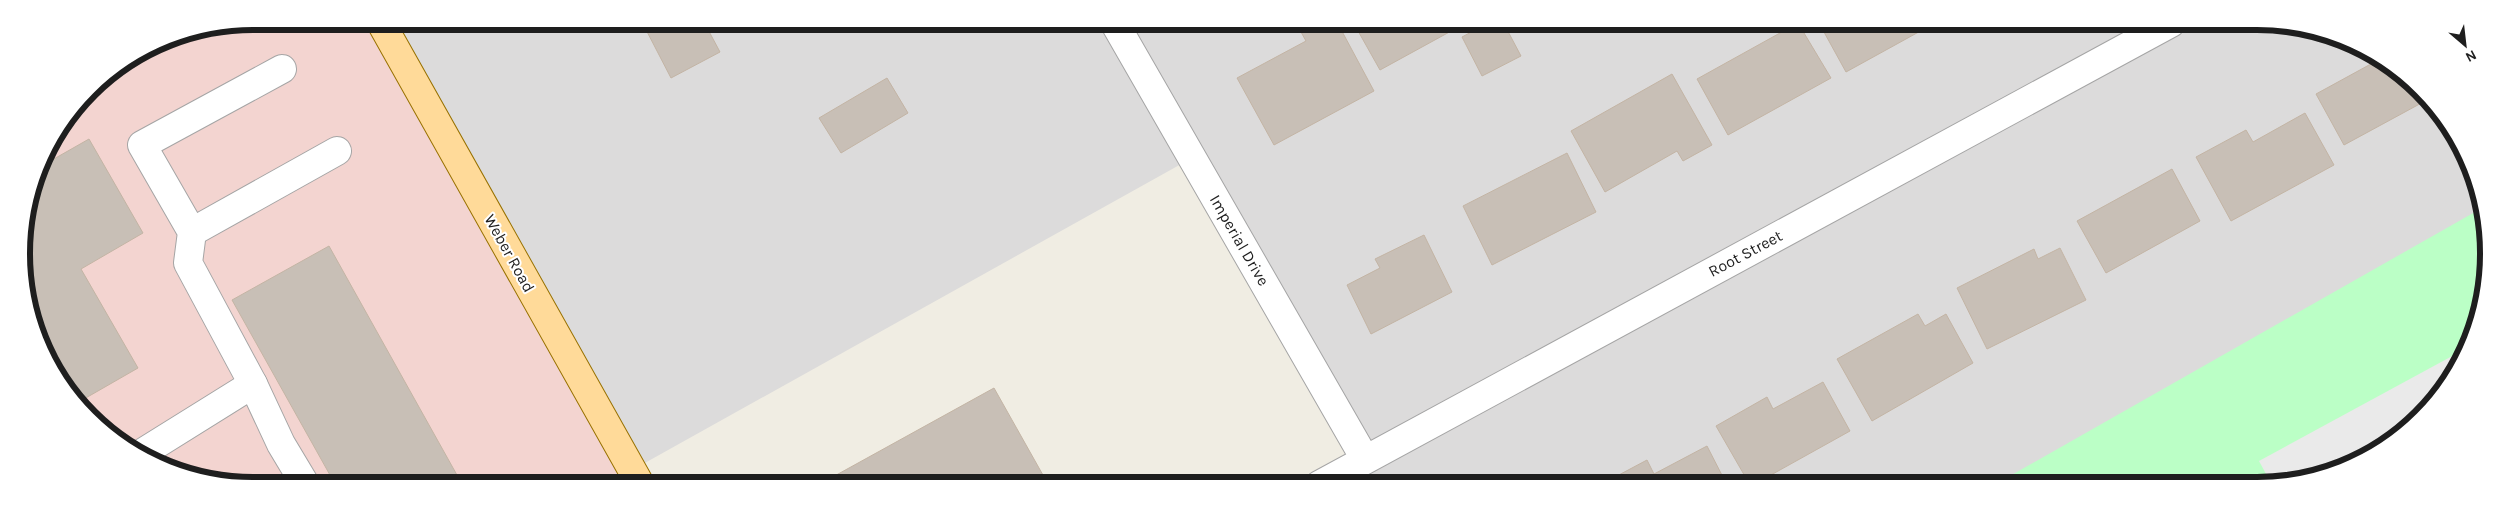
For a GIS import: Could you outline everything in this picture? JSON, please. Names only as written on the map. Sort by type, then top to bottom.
[{"type":"main road","name":"Weber Road","points":[[385,30],[636,477]]},
{"type":"street","name":"Imperial Drive","points":[[1119,30],[1365,459]]},
{"type":"street","name":"Root Street","points":[[1333,477],[2159,30]]},
{"type":"street","points":[[282,69],[142,145],[192,232],[188,263],[253,384],[281,444],[301,477]]},
{"type":"street","points":[[192,232],[337,151]]},
{"type":"street","points":[[147,450],[253,384]]},
{"type":"shaded area","points":[[239,30],[375,30],[629,477],[239,477],[210,473],[168,460],[142,447],[117,431],[85,401],[60,365],[47,339],[34,297],[30,268],[30,239],[34,210],[47,168],[68,129],[95,95],[117,76],[155,53],[182,42],[210,34]]},
{"type":"shaded area","points":[[397,30],[2271,30],[2300,34],[2342,47],[2381,68],[2415,95],[2442,129],[2463,168],[2476,210],[2480,238],[2038,477],[1356,477],[1359,475],[1183,163],[643,464]]},
{"type":"shaded area","points":[[2456,354],[2434,390],[2415,412],[2393,431],[2368,447],[2328,465],[2300,473],[2271,477],[2268,477],[2259,461]]},
{"type":"green space","points":[[2476,211],[2480,239],[2480,268],[2476,297],[2463,339],[2450,365],[2425,401],[2393,431],[2368,447],[2328,465],[2300,473],[2271,477],[2008,477]]},
{"type":"building","points":[[646,30],[708,30],[720,52],[671,78]]},
{"type":"building","points":[[1305,30],[1341,30],[1374,91],[1274,145],[1237,78],[1306,41],[1301,32]]},
{"type":"building","points":[[1358,30],[1453,30],[1380,70]]},
{"type":"building","points":[[1475,30],[1507,30],[1521,56],[1482,76],[1462,37]]},
{"type":"building","points":[[1785,30],[1802,30],[1831,78],[1728,135],[1697,79]]},
{"type":"building","points":[[1823,30],[1922,30],[1846,72]]},
{"type":"building","points":[[2373,63],[2393,76],[2422,103],[2344,145],[2316,94]]},
{"type":"building","points":[[1672,74],[1712,145],[1683,161],[1677,151],[1605,192],[1571,131]]},
{"type":"building","points":[[887,78],[908,113],[841,153],[819,118]]},
{"type":"building","points":[[2305,113],[2334,165],[2231,221],[2196,157],[2246,130],[2253,142]]},
{"type":"building","points":[[89,139],[143,233],[81,269],[138,368],[84,399],[60,365],[47,339],[34,297],[32,283],[30,239],[34,210],[50,161]]},
{"type":"building","points":[[1567,153],[1596,212],[1492,265],[1463,206]]},
{"type":"building","points":[[2172,169],[2200,221],[2106,273],[2077,221]]},
{"type":"building","points":[[1424,235],[1452,292],[1371,334],[1347,285],[1380,268],[1375,259]]},
{"type":"building","points":[[329,246],[458,477],[331,477],[232,300]]},
{"type":"building","points":[[2060,248],[2086,300],[1987,349],[1957,288],[2034,249],[2038,259]]},
{"type":"building","points":[[1918,314],[1925,326],[1946,314],[1973,363],[1872,421],[1837,359]]},
{"type":"building","points":[[1823,382],[1850,431],[1767,477],[1745,477],[1716,426],[1767,397],[1773,409]]},
{"type":"building","points":[[994,388],[1044,477],[833,477]]},
{"type":"building","points":[[1707,446],[1723,477],[1615,477],[1647,460],[1654,474]]}]
